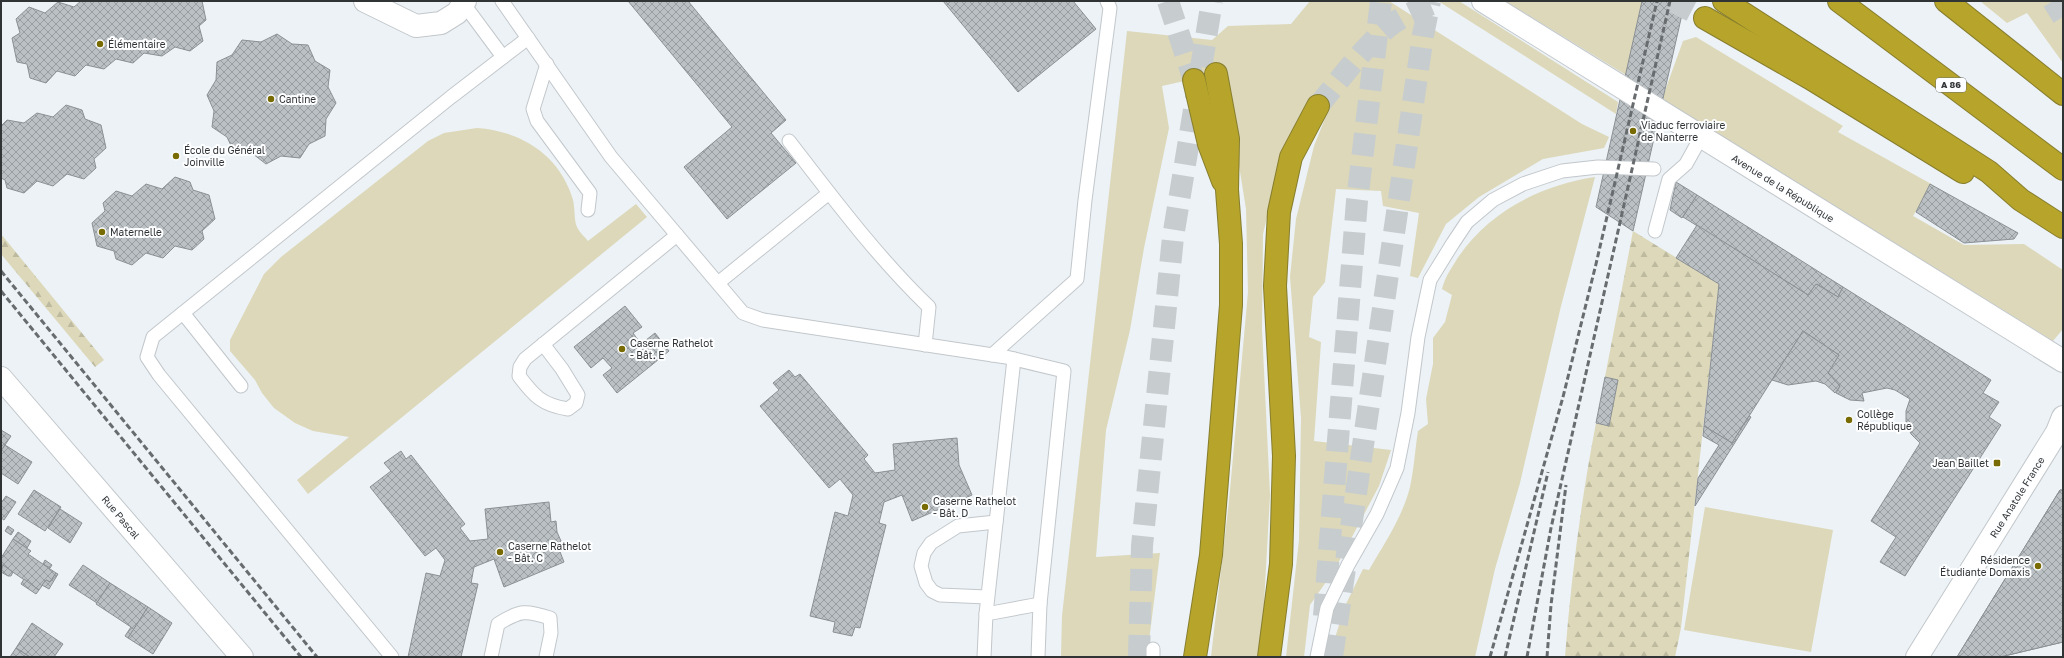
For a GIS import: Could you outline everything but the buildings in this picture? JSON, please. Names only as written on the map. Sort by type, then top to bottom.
[{"type":"highway","points":[[1724,1],[1989,172],[2021,200],[2063,227]]},
{"type":"highway","name":"A 86","points":[[1839,1],[2063,169]]},
{"type":"highway","points":[[1946,1],[2063,94]]},
{"type":"highway","points":[[1706,18],[1810,78],[1992,190],[2021,200]]},
{"type":"highway","points":[[1195,657],[1211,555],[1231,305],[1231,244],[1227,190],[1228,139],[1216,74]]},
{"type":"highway","points":[[1194,80],[1209,144],[1227,190]]},
{"type":"highway","points":[[1269,657],[1281,564],[1284,456],[1275,286],[1279,212],[1291,157],[1318,106]]},
{"type":"street","points":[[365,1],[416,26],[441,23],[457,13],[464,2]]},
{"type":"street","name":"Avenue de la République","points":[[1483,1],[2063,362]]},
{"type":"street","name":"Rue Pascal","points":[[1,378],[242,657]]},
{"type":"street","name":"Rue Anatole France","points":[[1917,657],[2057,432],[2063,417]]},
{"type":"lane","points":[[502,1],[611,157],[743,313],[763,320],[992,355],[1064,371],[1040,604],[1038,657]]},
{"type":"lane","points":[[992,355],[1077,279],[1086,192],[1110,8],[1107,1]]},
{"type":"lane","points":[[464,2],[503,57]]},
{"type":"lane","points":[[392,657],[164,381],[147,357],[153,337],[451,97],[528,38]]},
{"type":"lane","points":[[547,64],[533,109],[537,121],[590,192],[588,210]]},
{"type":"lane","points":[[1655,231],[1669,179],[1686,164],[1701,137]]},
{"type":"lane","points":[[789,141],[829,193],[910,288],[929,306],[925,345]]},
{"type":"lane","points":[[1317,657],[1327,608],[1348,565],[1377,514],[1397,468],[1408,413],[1418,337],[1430,280],[1467,222],[1493,200],[1523,184],[1562,171],[1591,168],[1654,169]]},
{"type":"lane","points":[[718,283],[829,193]]},
{"type":"lane","points":[[543,344],[562,368],[578,395],[576,403],[568,409],[554,406],[540,400],[520,376],[520,367],[524,359],[677,235]]},
{"type":"lane","points":[[183,313],[241,386]]},
{"type":"lane","points":[[984,657],[987,597],[1014,359]]},
{"type":"lane","points":[[987,597],[940,595],[932,591],[926,584],[921,566],[924,553],[931,543],[958,526],[996,522]]},
{"type":"lane","points":[[986,614],[1040,604]]},
{"type":"lane","points":[[491,657],[498,624],[511,616],[529,611],[550,618],[551,633],[546,657]]},
{"type":"green space","points":[[1310,1],[1389,1],[1582,124],[1609,137],[1604,148],[1543,159],[1479,197],[1446,224],[1418,278],[1410,276],[1419,213],[1383,206],[1381,191],[1336,189],[1325,282],[1313,297],[1309,337],[1321,342],[1314,441],[1391,450],[1379,486],[1335,569],[1310,605],[1304,657],[1286,657],[1299,540],[1301,418],[1290,277],[1296,219],[1314,146],[1328,111],[1309,98],[1282,155],[1263,234],[1262,329],[1270,495],[1261,657],[1211,657],[1229,501],[1248,292],[1246,209],[1224,72],[1162,86],[1169,128],[1144,248],[1130,330],[1106,430],[1096,557],[1160,553],[1147,657],[1061,657],[1062,616],[1127,31],[1212,40],[1228,26],[1291,24]]},
{"type":"green space","points":[[1438,1],[1459,1],[1618,102],[1616,114]]},
{"type":"green space","points":[[1505,1],[1644,1],[1626,75]]},
{"type":"green space","points":[[1980,1],[2063,1],[2063,63],[2027,13],[2007,23]]},
{"type":"green space","points":[[1696,37],[1843,126],[1838,132],[1933,185],[1913,216],[1964,245],[2024,244],[2063,270],[2063,329],[2053,341],[1662,99],[1683,41]]},
{"type":"green space","points":[[477,128],[509,134],[537,148],[549,158],[559,170],[567,184],[573,200],[576,224],[579,231],[588,241],[636,204],[647,217],[308,494],[297,480],[349,437],[313,431],[295,423],[274,408],[262,393],[255,380],[230,351],[230,340],[264,274],[281,257],[428,141],[444,133]]},
{"type":"green space","points":[[1595,177],[1561,306],[1520,483],[1495,569],[1475,657],[1329,657],[1345,606],[1363,569],[1369,570],[1392,530],[1407,498],[1418,431],[1428,424],[1426,399],[1433,364],[1433,338],[1445,322],[1452,295],[1442,289],[1448,273],[1470,242],[1484,227],[1517,203],[1555,187]]},
{"type":"green space","points":[[1633,231],[1719,284],[1681,628],[1675,657],[1565,657],[1573,569],[1581,510],[1596,423],[1609,426],[1605,377]]},
{"type":"green space","points":[[1,234],[104,360],[95,367],[1,254]]},
{"type":"green space","points":[[1705,507],[1833,530],[1811,652],[1684,630]]},
{"type":"tunnel","points":[[1168,1],[1194,80]]},
{"type":"tunnel","points":[[1139,657],[1142,546],[1173,237],[1212,1]]},
{"type":"tunnel","points":[[1324,616],[1357,201],[1381,1]]},
{"type":"tunnel","points":[[1332,657],[1423,35],[1430,1]]},
{"type":"tunnel","points":[[1318,106],[1360,55],[1387,28],[1405,16],[1439,1]]},
{"type":"tunnel","points":[[1672,1],[1705,18]]},
{"type":"tunnel","points":[[2053,1],[2063,17]]},
{"type":"railway","points":[[1490,657],[1563,397],[1596,264],[1657,1]]},
{"type":"railway","points":[[1527,657],[1551,528],[1670,1]]},
{"type":"railway","points":[[1,271],[317,657]]},
{"type":"railway","points":[[1,291],[301,657]]},
{"type":"railway","points":[[1505,657],[1548,472]]},
{"type":"railway","points":[[1547,657],[1551,605],[1566,485]]},
{"type":"place","name":"Élémentaire","points":[[100,44]]},
{"type":"place","name":"Cantine","points":[[271,99]]},
{"type":"place","name":"Viaduc ferroviaire de Nanterre","points":[[1633,131]]},
{"type":"place","name":"École du Général Joinville","points":[[176,156]]},
{"type":"place","name":"Maternelle","points":[[102,232]]},
{"type":"place","name":"Caserne Rathelot - Bât. E","points":[[622,349]]},
{"type":"place","name":"Collège République","points":[[1849,420]]},
{"type":"place","name":"Jean Baillet","points":[[1997,463]]},
{"type":"place","name":"Caserne Rathelot - Bât. D","points":[[925,507]]},
{"type":"place","name":"Caserne Rathelot - Bât. C","points":[[500,552]]},
{"type":"place","name":"Résidence Étudiante Domaxis","points":[[2038,566]]}]
